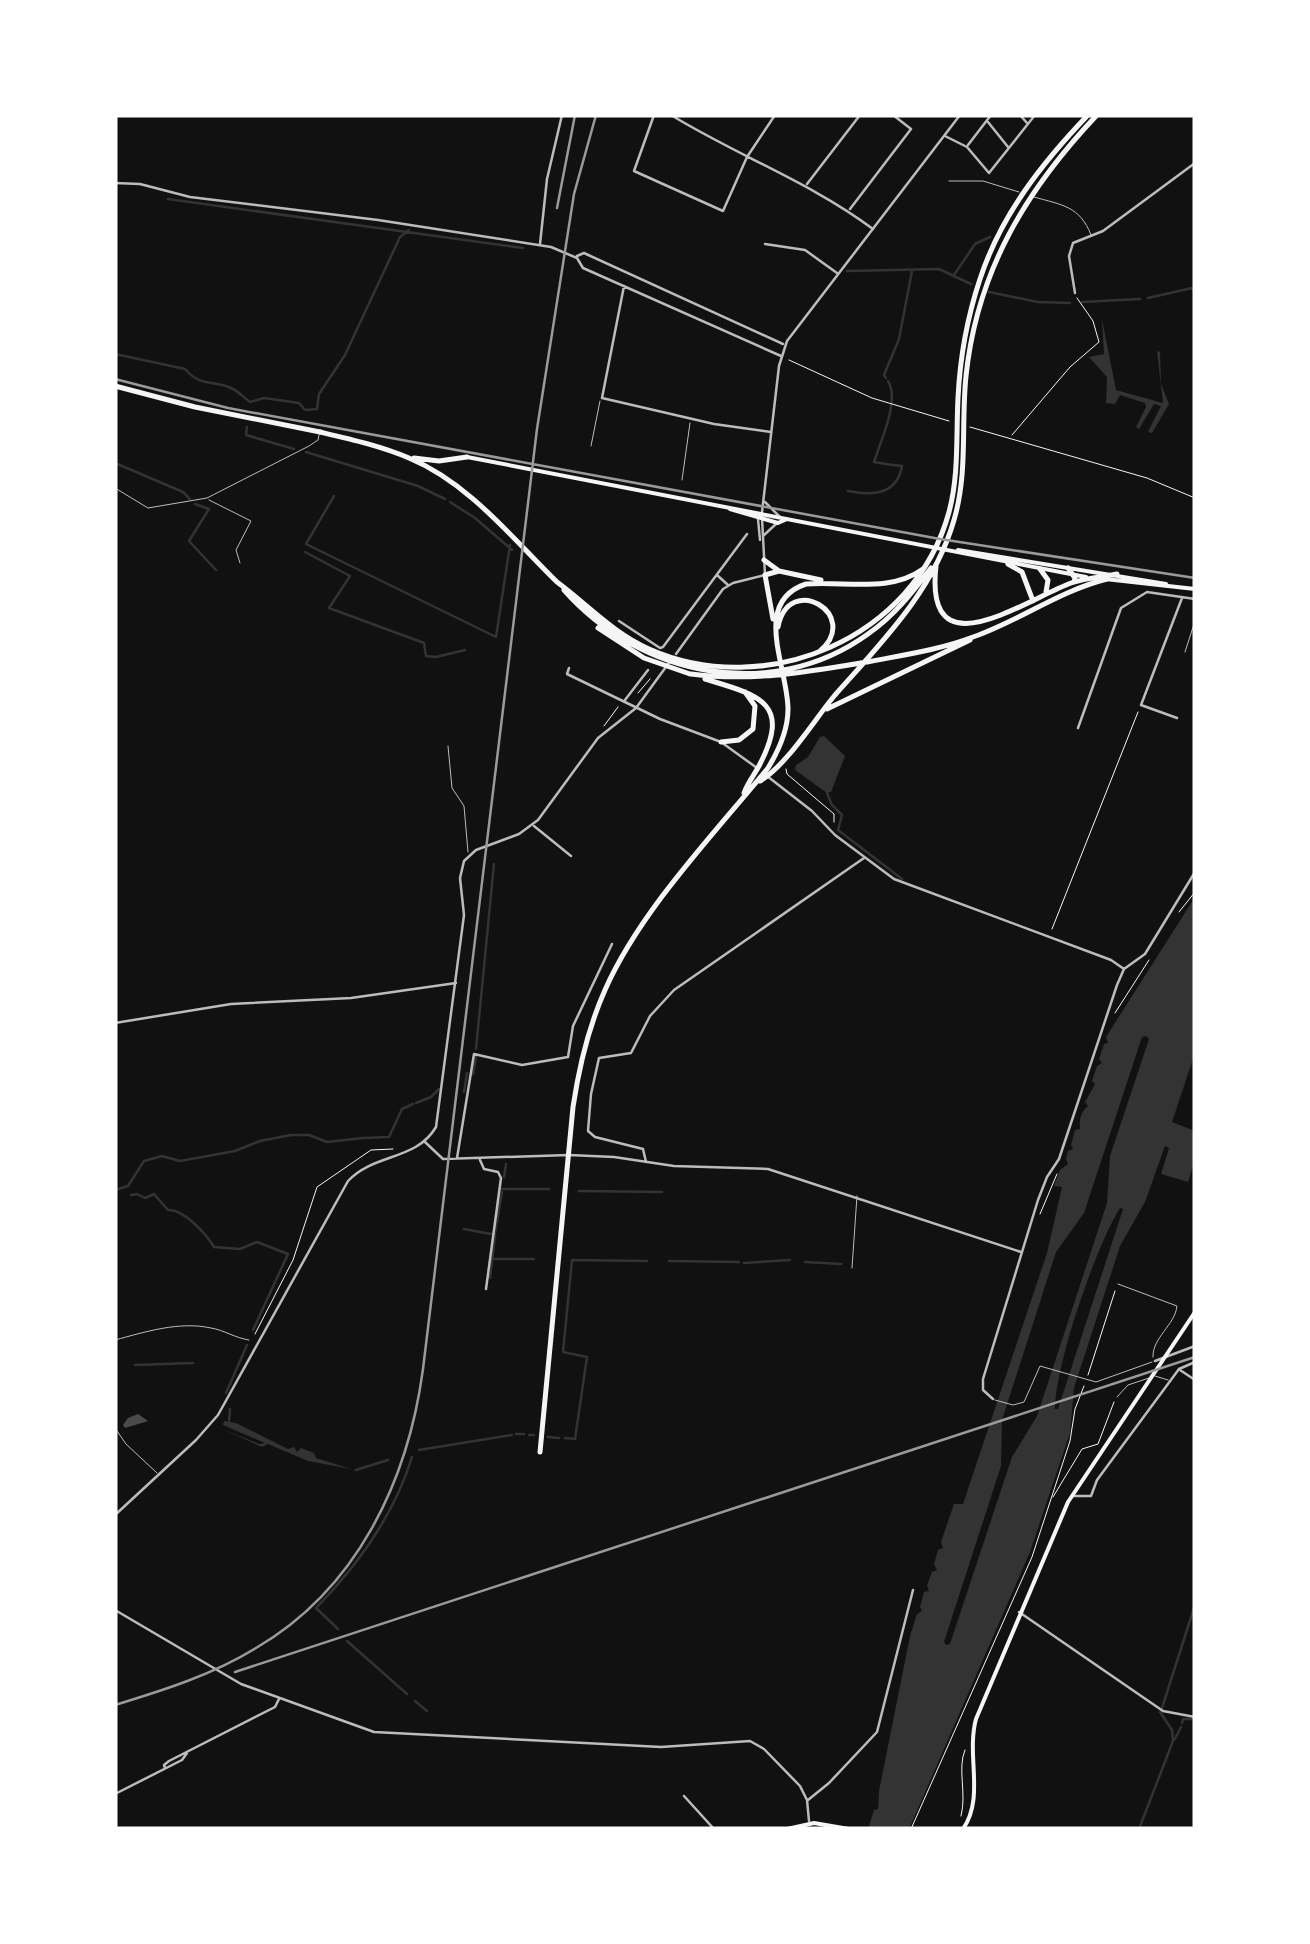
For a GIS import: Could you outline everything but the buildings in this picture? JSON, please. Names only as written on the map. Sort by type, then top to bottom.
[{"type":"main road","points":[[791,668],[847,641],[887,612],[928,561],[950,522],[960,367],[981,277],[990,251],[1021,195],[1088,115]]},
{"type":"main road","points":[[756,783],[765,779],[908,612],[936,562],[962,477],[972,332],[996,254],[1027,198],[1097,115]]},
{"type":"main road","points":[[115,386],[195,408],[370,444],[410,458],[456,485],[557,582],[617,631],[661,659],[691,674],[743,690],[769,708],[774,731],[742,800]]},
{"type":"main road","points":[[410,458],[468,457],[761,517],[1195,589]]},
{"type":"main road","points":[[954,550],[1074,578],[1169,585]]},
{"type":"main road","points":[[764,560],[779,571],[828,582]]},
{"type":"main road","points":[[936,562],[936,601],[945,615],[957,622],[980,624],[1074,578]]},
{"type":"main road","points":[[691,674],[736,678],[791,668],[834,654],[892,614],[936,562]]},
{"type":"main road","points":[[1008,564],[1022,572],[1032,600],[1042,605]]},
{"type":"main road","points":[[777,636],[777,607],[785,594],[806,584],[885,584],[907,579],[923,568]]},
{"type":"main road","points":[[1068,568],[1074,578],[1070,592]]},
{"type":"main road","points":[[1040,569],[1049,583],[1043,595]]},
{"type":"main road","points":[[540,1452],[573,1108],[588,1034],[604,990],[632,941],[779,750],[788,719],[765,575],[779,571]]},
{"type":"main road","points":[[1090,578],[1117,574]]},
{"type":"main road","points":[[821,714],[844,698],[960,648],[1042,605],[1107,580]]},
{"type":"main road","points":[[557,582],[605,635],[676,664],[776,671],[847,665],[975,637]]},
{"type":"main road","points":[[777,636],[779,620],[788,606],[812,600],[828,611],[834,629],[827,646],[818,653]]},
{"type":"main road","points":[[721,742],[744,738],[755,724],[755,706],[743,690]]},
{"type":"main road","points":[[962,1828],[975,1800],[973,1727],[1019,1612],[1072,1496],[1195,1312]]},
{"type":"main road","points":[[787,1829],[810,1823],[848,1829]]},
{"type":"street","points":[[540,245],[547,179],[562,115]]},
{"type":"street","points":[[654,115],[633,169],[724,211],[747,157],[775,115]]},
{"type":"street","points":[[672,115],[806,185],[872,229]]},
{"type":"street","points":[[806,185],[860,115]]},
{"type":"street","points":[[848,211],[912,129],[893,115]]},
{"type":"street","points":[[115,1515],[204,1433],[221,1410],[348,1181],[370,1164],[408,1153],[425,1142],[436,1126],[465,911],[460,872],[469,855],[479,848],[533,825],[598,738],[636,708],[728,585],[765,575],[762,539],[758,537],[785,345],[960,115]]},
{"type":"street","points":[[967,146],[991,115]]},
{"type":"street","points":[[1020,115],[1028,124]]},
{"type":"street","points":[[944,136],[967,146],[988,173],[1035,115]]},
{"type":"street","points":[[986,121],[1009,148]]},
{"type":"street","points":[[1075,293],[1070,250],[1074,242],[1092,237],[1195,163]]},
{"type":"street","points":[[115,183],[140,184],[190,197],[397,222],[540,245],[576,258],[583,268],[781,356]]},
{"type":"street","points":[[766,244],[805,250],[838,274]]},
{"type":"street","points":[[576,258],[584,253],[785,345]]},
{"type":"street","points":[[624,286],[602,398],[691,420],[772,432]]},
{"type":"street","points":[[762,539],[782,520],[764,501]]},
{"type":"street","points":[[619,622],[663,647],[747,534]]},
{"type":"street","points":[[716,574],[728,585]]},
{"type":"street","points":[[1078,728],[1121,608],[1147,592],[1195,599]]},
{"type":"street","points":[[1177,718],[1141,705],[1182,596]]},
{"type":"street","points":[[569,668],[567,674],[636,708],[721,742],[894,879],[1115,962],[1124,969]]},
{"type":"street","points":[[624,701],[648,670]]},
{"type":"street","points":[[533,825],[571,856]]},
{"type":"street","points":[[646,1162],[643,1149],[595,1137],[588,1130],[599,1058],[631,1054],[650,1016],[674,990],[866,857]]},
{"type":"street","points":[[993,1399],[984,1390],[983,1379],[1018,1273],[1021,1252],[1046,1177],[1059,1159],[1124,969],[1145,954],[1195,872]]},
{"type":"street","points":[[457,1159],[474,1054],[522,1066],[568,1058],[573,1026],[612,944]]},
{"type":"street","points":[[115,1024],[222,1006],[351,998],[456,983]]},
{"type":"street","points":[[425,1142],[440,1158],[556,1154],[768,1169],[1021,1252]]},
{"type":"street","points":[[480,1159],[484,1169],[498,1172],[501,1178],[486,1289]]},
{"type":"street","points":[[1155,1360],[1195,1346]]},
{"type":"street","points":[[1072,1496],[1091,1496],[1098,1480],[1180,1369],[1195,1362]]},
{"type":"street","points":[[1180,1369],[1195,1380]]},
{"type":"street","points":[[807,1800],[829,1783],[876,1732],[914,1590]]},
{"type":"street","points":[[115,1610],[237,1682],[374,1732],[660,1748],[750,1741],[769,1754],[800,1786],[807,1800],[810,1823]]},
{"type":"street","points":[[1019,1612],[1163,1711],[1195,1717]]},
{"type":"street","points":[[115,1794],[166,1768],[164,1765],[169,1761],[275,1707],[280,1699]]},
{"type":"street","points":[[684,1796],[714,1829]]},
{"type":"lane","points":[[949,181],[982,180],[1070,207],[1082,217],[1092,237]]},
{"type":"lane","points":[[751,343],[757,332]]},
{"type":"lane","points":[[591,446],[602,398]]},
{"type":"lane","points":[[682,480],[691,420]]},
{"type":"lane","points":[[115,488],[148,508],[206,498],[309,446],[318,440],[320,432]]},
{"type":"lane","points":[[206,498],[250,520],[236,550],[240,563]]},
{"type":"lane","points":[[1185,652],[1195,621]]},
{"type":"lane","points":[[448,746],[452,788],[462,802],[469,855]]},
{"type":"lane","points":[[467,840],[479,848]]},
{"type":"lane","points":[[852,1268],[857,1196]]},
{"type":"lane","points":[[993,1399],[1020,1405],[1038,1367],[1100,1381],[1155,1360],[1153,1349],[1175,1316],[1176,1306],[1118,1284]]},
{"type":"lane","points":[[115,1340],[196,1326],[252,1338]]},
{"type":"lane","points":[[1117,1396],[1128,1386],[1157,1376],[1170,1382]]},
{"type":"lane","points":[[115,1428],[159,1475]]},
{"type":"path","points":[[1011,437],[1070,366],[1100,339],[1075,293]]},
{"type":"path","points":[[789,360],[872,398],[949,421]]},
{"type":"path","points":[[969,426],[1147,478],[1195,498]]},
{"type":"path","points":[[633,689],[639,693],[650,679]]},
{"type":"path","points":[[1050,937],[1141,705]]},
{"type":"path","points":[[786,768],[834,814],[829,828]]},
{"type":"path","points":[[1174,916],[1195,892]]},
{"type":"path","points":[[1112,1018],[1152,954]]},
{"type":"path","points":[[252,1338],[293,1260],[317,1187],[370,1150],[397,1149]]},
{"type":"path","points":[[1039,1218],[1056,1174]]},
{"type":"path","points":[[912,1829],[1032,1557],[1118,1284]]},
{"type":"path","points":[[1050,1500],[1082,1449],[1098,1444],[1117,1396]]},
{"type":"path","points":[[962,1828],[962,1757],[968,1748]]},
{"type":"shaded area","points":[[1102,319],[1116,390],[1163,403],[1157,351],[1160,352],[1161,384],[1169,404],[1152,433],[1148,432],[1161,406],[1154,404],[1139,429],[1136,427],[1145,403],[1120,395],[1115,404],[1106,403],[1107,377],[1089,357],[1104,354]]},
{"type":"shaded area","points":[[824,736],[845,756],[831,792],[827,793],[795,770]]},
{"type":"shaded area","points":[[1195,897],[1195,1053],[1172,1122],[1195,1131],[1195,1159],[1188,1182],[1161,1174],[1169,1148],[1165,1146],[1145,1202],[1120,1246],[1074,1388],[1070,1433],[1030,1552],[909,1829],[868,1829],[874,1810],[878,1809],[910,1636],[917,1614],[922,1611],[924,1592],[929,1591],[932,1572],[937,1570],[934,1564],[938,1550],[943,1548],[941,1542],[954,1504],[963,1504],[1047,1253],[1062,1187],[1054,1186],[1060,1170],[1068,1164],[1068,1151],[1073,1149],[1075,1130],[1080,1129],[1081,1116],[1088,1106],[1085,1102],[1095,1084],[1092,1081],[1097,1066],[1102,1063],[1099,1059],[1108,1043],[1106,1037]],"holes":[[[1142,1037],[1149,1039],[1110,1156],[1107,1203],[1037,1416],[1012,1457],[950,1644],[946,1645],[1001,1466],[1002,1420],[1056,1252],[1084,1213]],[[1120,1208],[1123,1209],[1055,1409],[1078,1306]]]},
{"type":"shaded area","points":[[224,1421],[288,1449],[294,1447],[297,1452],[301,1448],[314,1453],[316,1458],[351,1469],[308,1461],[268,1444],[262,1447],[220,1428],[265,1443],[223,1425]]},
{"type":"waterway","points":[[168,199],[523,248]]},
{"type":"waterway","points":[[115,354],[185,369],[201,381],[233,389],[250,402],[264,398],[299,403],[305,410],[317,409],[319,394],[345,355],[400,237],[409,230]]},
{"type":"waterway","points":[[954,275],[975,244],[990,237]]},
{"type":"waterway","points":[[847,271],[939,269],[971,284]]},
{"type":"waterway","points":[[886,378],[899,339],[912,271]]},
{"type":"waterway","points":[[1148,298],[1192,288],[1195,291]]},
{"type":"waterway","points":[[989,292],[1038,302],[1070,303]]},
{"type":"waterway","points":[[1082,302],[1140,299]]},
{"type":"waterway","points":[[888,381],[891,409],[874,462],[892,465]]},
{"type":"waterway","points":[[247,427],[246,435],[294,449]]},
{"type":"waterway","points":[[306,452],[418,486],[445,499]]},
{"type":"waterway","points":[[115,463],[183,492],[190,499]]},
{"type":"waterway","points":[[848,491],[874,493],[889,488],[902,466],[893,465]]},
{"type":"waterway","points":[[306,544],[334,496]]},
{"type":"waterway","points":[[450,502],[512,550]]},
{"type":"waterway","points":[[195,504],[209,509],[189,541],[216,570]]},
{"type":"waterway","points":[[306,544],[496,637],[510,545]]},
{"type":"waterway","points":[[305,552],[350,576],[329,608],[424,643],[426,656],[465,650]]},
{"type":"waterway","points":[[827,793],[842,815],[838,830],[902,879]]},
{"type":"waterway","points":[[476,1049],[494,864]]},
{"type":"waterway","points":[[473,1074],[476,1057]]},
{"type":"waterway","points":[[464,1092],[467,1073]]},
{"type":"waterway","points":[[416,1103],[439,1089]]},
{"type":"waterway","points":[[364,1138],[389,1137],[402,1109],[413,1104]]},
{"type":"waterway","points":[[115,1190],[128,1186],[144,1161],[162,1156],[180,1161],[291,1135],[309,1135],[327,1142],[363,1138]]},
{"type":"waterway","points":[[504,1177],[506,1164]]},
{"type":"waterway","points":[[502,1189],[549,1189]]},
{"type":"waterway","points":[[579,1191],[662,1192]]},
{"type":"waterway","points":[[495,1233],[502,1192]]},
{"type":"waterway","points":[[131,1195],[145,1198],[154,1194],[168,1210],[194,1223],[214,1247],[240,1249],[257,1242],[288,1254],[253,1330]]},
{"type":"waterway","points":[[464,1229],[491,1234]]},
{"type":"waterway","points":[[490,1278],[495,1235]]},
{"type":"waterway","points":[[492,1259],[534,1259]]},
{"type":"waterway","points":[[565,1438],[575,1439],[587,1357],[563,1352],[572,1260],[647,1261]]},
{"type":"waterway","points":[[744,1263],[790,1260]]},
{"type":"waterway","points":[[669,1261],[739,1262]]},
{"type":"waterway","points":[[805,1262],[841,1264]]},
{"type":"waterway","points":[[226,1393],[247,1345]]},
{"type":"waterway","points":[[135,1365],[193,1363]]},
{"type":"waterway","points":[[229,1421],[230,1409]]},
{"type":"waterway","points":[[516,1434],[524,1434]]},
{"type":"waterway","points":[[419,1450],[512,1435]]},
{"type":"waterway","points":[[529,1435],[534,1435]]},
{"type":"waterway","points":[[548,1437],[559,1438]]},
{"type":"waterway","points":[[338,1629],[316,1608],[373,1538],[412,1457]]},
{"type":"waterway","points":[[356,1470],[388,1460]]},
{"type":"waterway","points":[[1162,1708],[1195,1605]]},
{"type":"waterway","points":[[347,1641],[407,1694]]},
{"type":"waterway","points":[[415,1701],[427,1711]]},
{"type":"waterway","points":[[1139,1829],[1173,1741],[1172,1730],[1160,1712]]},
{"type":"waterway","points":[[1182,1723],[1183,1719],[1195,1719]]},
{"type":"waterway","points":[[1175,1739],[1181,1727]]},
{"type":"railway","points":[[557,208],[575,115]]},
{"type":"railway","points":[[115,1705],[222,1666],[292,1624],[323,1595],[372,1528],[405,1452],[423,1369],[537,429],[574,194],[596,115]]},
{"type":"railway","points":[[115,379],[228,408],[940,539],[1195,578]]},
{"type":"railway","points":[[235,1672],[1195,1357]]}]
